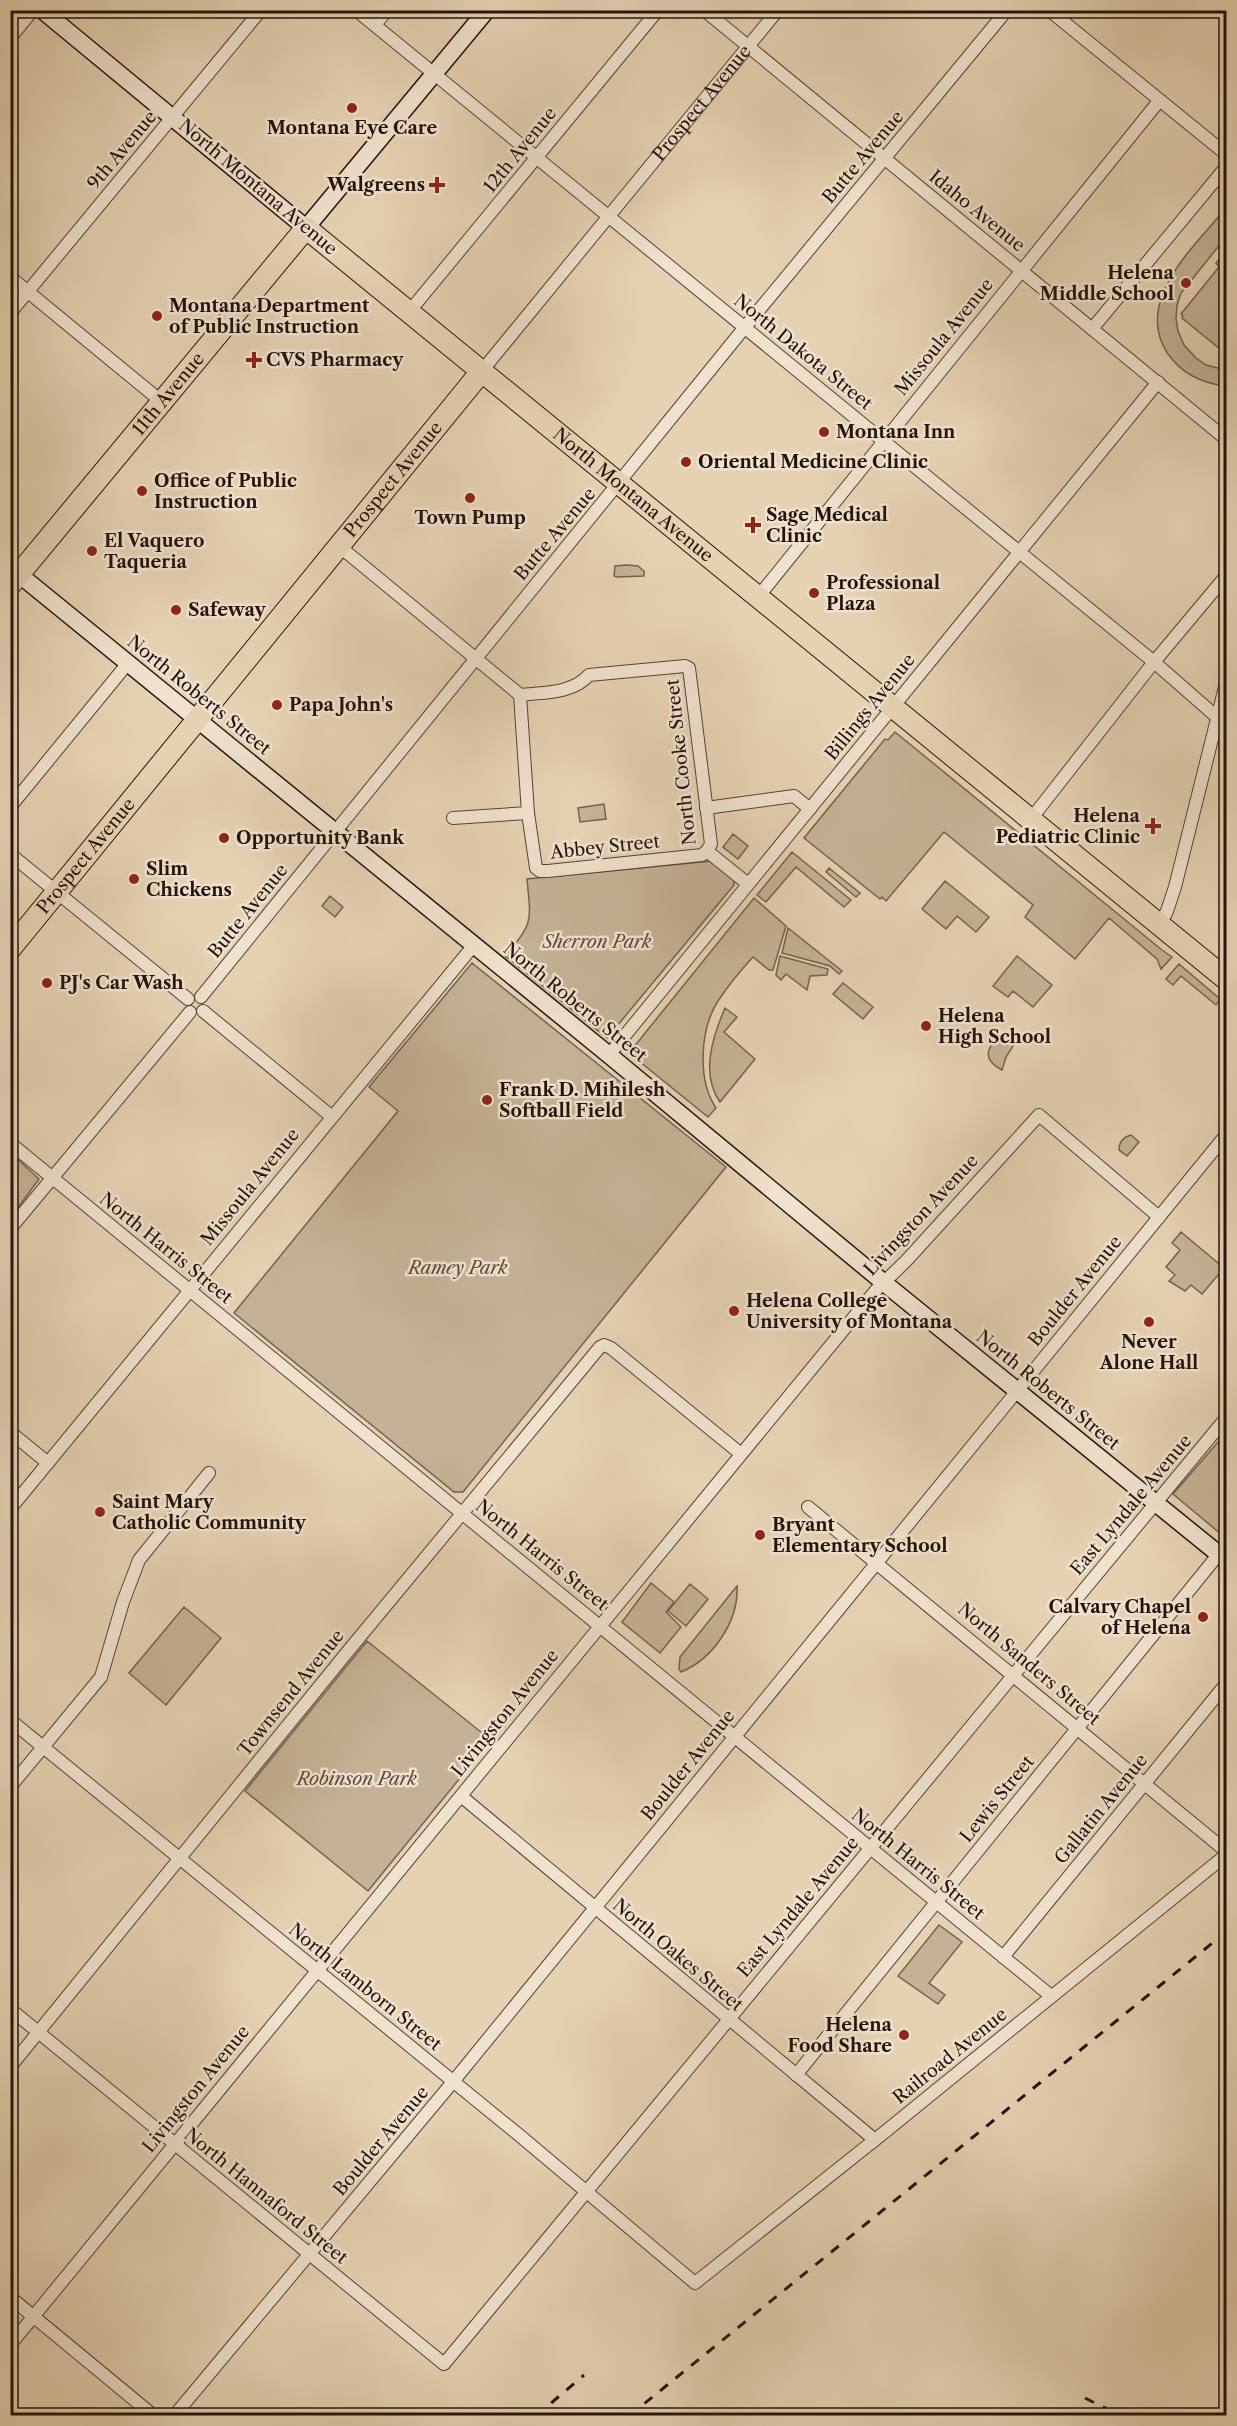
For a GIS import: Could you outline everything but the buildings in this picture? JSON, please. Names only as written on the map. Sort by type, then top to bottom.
[{"type":"highway","name":"North Montana Avenue","points":[[306,228],[1227,979]]},
{"type":"highway","name":"11th Avenue","points":[[14,575],[162,402],[306,228]]},
{"type":"highway","name":"Prospect Avenue","points":[[10,949],[481,372]]},
{"type":"street","points":[[10,38],[33,10]]},
{"type":"street","name":"North Montana Avenue","points":[[42,10],[306,228]]},
{"type":"street","name":"9th Avenue","points":[[10,313],[261,10]]},
{"type":"street","name":"North Dakota Street","points":[[356,10],[1222,719]]},
{"type":"street","points":[[375,25],[387,10]]},
{"type":"street","name":"11th Avenue","points":[[306,228],[487,10]]},
{"type":"street","name":"12th Avenue","points":[[410,312],[658,10]]},
{"type":"street","name":"Idaho Avenue","points":[[704,10],[1227,439]]},
{"type":"street","name":"Prospect Avenue","points":[[481,372],[778,10]]},
{"type":"street","name":"Butte Avenue","points":[[201,997],[475,658],[620,484],[745,327],[1007,10]]},
{"type":"street","points":[[1049,10],[1159,101],[1227,153]]},
{"type":"street","name":"Missoula Avenue","points":[[758,597],[1159,101]]},
{"type":"street","points":[[1092,329],[1227,167]]},
{"type":"street","points":[[10,277],[162,402]]},
{"type":"street","name":"Billings Avenue","points":[[609,1055],[1158,382]]},
{"type":"street","points":[[339,546],[520,695]]},
{"type":"street","name":"North Roberts Street","points":[[14,575],[128,663],[336,832],[883,1282],[1156,1503],[1224,1553]]},
{"type":"street","points":[[1031,819],[1154,662],[1227,576]]},
{"type":"street","points":[[10,807],[128,663]]},
{"type":"street","name":"North Cooke Street","points":[[520,695],[571,688],[581,684],[589,675],[685,666],[691,672],[711,844],[708,851],[748,884]]},
{"type":"street","points":[[1160,925],[1175,887],[1222,719],[1227,683]]},
{"type":"street","name":"Abbey Street","points":[[520,695],[528,813],[534,863],[540,871],[702,855],[708,851]]},
{"type":"street","points":[[706,808],[794,796],[810,809]]},
{"type":"street","points":[[453,818],[528,813]]},
{"type":"street","points":[[10,854],[188,999]]},
{"type":"street","name":"Missoula Avenue","points":[[10,1509],[474,945]]},
{"type":"street","points":[[10,1229],[196,1011],[205,1005],[201,997],[193,996],[186,1004],[196,1011],[331,1116]]},
{"type":"street","name":"Livingston Avenue","points":[[10,2345],[883,1282],[906,1261],[1039,1115],[1159,1217]]},
{"type":"street","name":"Boulder Avenue","points":[[174,2415],[452,2083],[875,1562],[1227,1135]]},
{"type":"street","name":"North Harris Street","points":[[10,1143],[1051,1996]]},
{"type":"street","name":"Townsend Avenue","points":[[10,2067],[596,1350],[604,1345],[741,1454]]},
{"type":"street","name":"East Lyndale Avenue","points":[[444,2364],[1227,1418]]},
{"type":"street","points":[[10,1432],[48,1463]]},
{"type":"street","points":[[10,1787],[101,1677],[123,1602],[139,1560],[209,1473]]},
{"type":"street","name":"North Sanders Street","points":[[808,1506],[1227,1853]]},
{"type":"street","name":"Lewis Street","points":[[796,2075],[1077,1727],[1224,1553]]},
{"type":"street","name":"Gallatin Avenue","points":[[1003,1957],[1227,1684]]},
{"type":"street","name":"North Lamborn Street","points":[[10,1720],[695,2283]]},
{"type":"street","name":"North Oakes Street","points":[[461,1796],[875,2140]]},
{"type":"street","name":"Railroad Avenue","points":[[695,2283],[875,2140],[1227,1853]]},
{"type":"street","name":"North Hannaford Street","points":[[10,2009],[444,2364]]},
{"type":"street","points":[[10,2297],[154,2415]]},
{"type":"green space","points":[[1226,208],[1226,237],[1181,293],[1176,318],[1184,345],[1196,358],[1206,365],[1226,370],[1225,386],[1208,383],[1193,376],[1173,361],[1159,334],[1158,314],[1163,294],[1172,275],[1185,256]]},
{"type":"green space","points":[[1226,252],[1224,258],[1226,258],[1226,354],[1182,318],[1181,314],[1219,267],[1216,263]]},
{"type":"green space","points":[[615,566],[638,566],[644,571],[644,576],[614,576]]},
{"type":"green space","points":[[895,732],[1172,957],[1161,969],[1157,959],[1109,918],[1075,959],[1025,917],[1033,905],[944,832],[886,901],[882,897],[880,899],[804,838],[885,739],[888,740]]},
{"type":"green space","points":[[604,804],[606,819],[580,822],[578,808]]},
{"type":"green space","points":[[733,834],[748,846],[738,859],[723,847]]},
{"type":"green space","points":[[792,852],[851,900],[844,907],[796,867],[766,902],[757,895]]},
{"type":"green space","name":"Sherron Park","points":[[712,861],[734,879],[734,885],[607,1038],[505,956],[521,936],[528,921],[527,879]]},
{"type":"green space","points":[[829,868],[860,893],[856,897],[826,872]]},
{"type":"green space","points":[[945,881],[989,917],[976,932],[957,916],[946,929],[922,909]]},
{"type":"green space","points":[[330,896],[343,907],[335,917],[322,906]]},
{"type":"green space","points":[[754,898],[786,926],[773,970],[769,970],[753,957],[726,990],[712,1012],[704,1040],[703,1055],[706,1083],[716,1108],[708,1117],[629,1053]]},
{"type":"green space","points":[[788,928],[842,971],[839,974],[830,966],[782,953]]},
{"type":"green space","points":[[780,956],[828,969],[827,975],[810,976],[807,990],[786,974],[781,980],[776,975]]},
{"type":"green space","points":[[1017,956],[1052,985],[1033,1007],[1013,991],[1008,997],[993,986]]},
{"type":"green space","name":"Ramey Park","points":[[472,963],[726,1167],[463,1492],[454,1492],[234,1313],[398,1111],[369,1087]]},
{"type":"green space","points":[[1179,964],[1220,999],[1216,1005],[1181,976],[1173,985],[1166,979]]},
{"type":"green space","points":[[843,983],[873,1007],[863,1019],[833,994]]},
{"type":"green space","points":[[725,1008],[737,1017],[724,1032],[755,1059],[720,1102],[711,1079],[710,1055]]},
{"type":"green space","points":[[1004,1033],[1012,1036],[1015,1043],[1006,1057],[1002,1070],[991,1061],[988,1052],[993,1043]]},
{"type":"green space","points":[[1131,1135],[1139,1142],[1127,1156],[1119,1150],[1119,1147],[1124,1139]]},
{"type":"green space","points":[[11,1153],[39,1179],[11,1217]]},
{"type":"green space","points":[[1181,1232],[1224,1268],[1202,1294],[1191,1285],[1185,1291],[1169,1281],[1175,1275],[1166,1267],[1180,1250],[1172,1243]]},
{"type":"green space","points":[[1219,1441],[1226,1447],[1226,1530],[1222,1535],[1173,1494]]},
{"type":"green space","points":[[651,1583],[674,1602],[666,1612],[681,1627],[660,1653],[622,1622]]},
{"type":"green space","points":[[690,1584],[708,1599],[686,1626],[668,1611]]},
{"type":"green space","points":[[737,1586],[734,1612],[722,1637],[704,1658],[681,1672],[680,1657]]},
{"type":"green space","points":[[184,1607],[221,1638],[166,1705],[129,1673]]},
{"type":"green space","name":"Robinson Park","points":[[367,1641],[491,1740],[368,1891],[245,1791]]},
{"type":"green space","points":[[939,1925],[962,1942],[929,1983],[945,1995],[938,2004],[898,1976]]},
{"type":"railway","points":[[629,2416],[1226,1932]]},
{"type":"railway","points":[[536,2416],[584,2375]]},
{"type":"railway","points":[[1085,2398],[1121,2416]]},
{"type":"place","name":"Montana Eye Care","points":[[352,108]]},
{"type":"place","name":"Walgreens","points":[[437,185]]},
{"type":"place","name":"Helena Middle School","points":[[1186,283]]},
{"type":"place","name":"Montana Department of Public Instruction","points":[[157,316]]},
{"type":"place","name":"CVS Pharmacy","points":[[254,360]]},
{"type":"place","name":"Montana Inn","points":[[824,432]]},
{"type":"place","name":"Oriental Medicine Clinic","points":[[686,462]]},
{"type":"place","name":"Office of Public Instruction","points":[[142,491]]},
{"type":"place","name":"Town Pump","points":[[470,498]]},
{"type":"place","name":"Sage Medical Clinic","points":[[753,525]]},
{"type":"place","name":"El Vaquero Taqueria","points":[[92,551]]},
{"type":"place","name":"Professional Plaza","points":[[814,593]]},
{"type":"place","name":"Safeway","points":[[176,610]]},
{"type":"place","name":"Papa John's","points":[[277,705]]},
{"type":"place","name":"Helena Pediatric Clinic","points":[[1153,826]]},
{"type":"place","name":"Opportunity Bank","points":[[224,838]]},
{"type":"place","name":"Slim Chickens","points":[[134,879]]},
{"type":"place","name":"PJ's Car Wash","points":[[47,983]]},
{"type":"place","name":"Helena High School","points":[[926,1026]]},
{"type":"place","name":"Frank D. Mihilesh Softball Field","points":[[487,1100]]},
{"type":"place","name":"Helena College University of Montana","points":[[734,1311]]},
{"type":"place","name":"Never Alone Hall","points":[[1149,1322]]},
{"type":"place","name":"Saint Mary Catholic Community","points":[[100,1512]]},
{"type":"place","name":"Bryant Elementary School","points":[[760,1535]]},
{"type":"place","name":"Calvary Chapel of Helena","points":[[1203,1617]]},
{"type":"place","name":"Helena Food Share","points":[[904,2035]]}]
